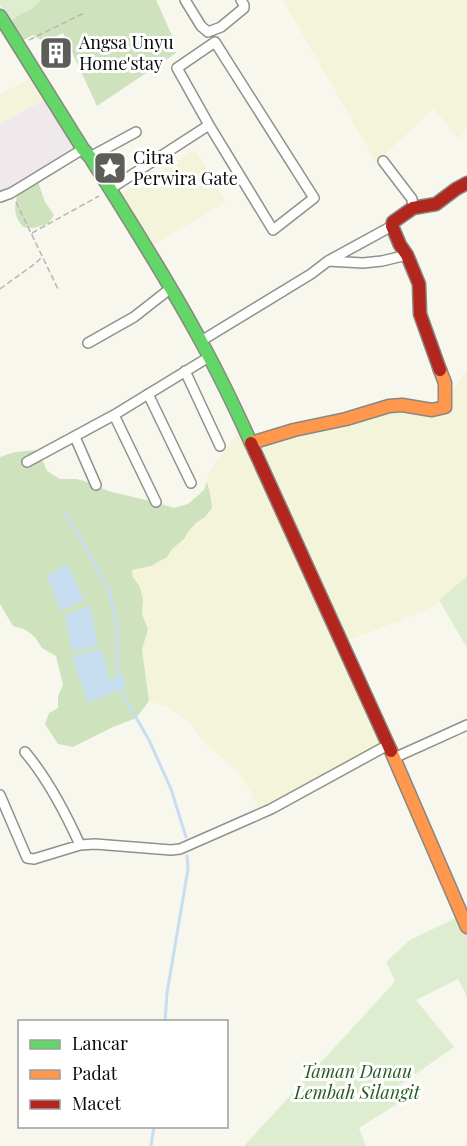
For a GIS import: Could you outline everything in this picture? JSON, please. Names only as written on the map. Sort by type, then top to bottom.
[{"type":"street","points":[[185,0],[201,26],[208,32],[221,27],[244,8],[241,0]]},
{"type":"street","points":[[0,16],[110,189],[201,341],[233,404],[394,758],[467,927]]},
{"type":"street","points":[[215,42],[314,198],[273,230],[209,124],[177,68],[215,42]]},
{"type":"street","points":[[110,189],[209,124]]},
{"type":"street","points":[[0,197],[86,153],[136,132]]},
{"type":"street","points":[[383,161],[412,199],[413,208]]},
{"type":"street","points":[[201,341],[311,274],[328,261],[392,226],[393,222],[413,208],[436,204],[467,183]]},
{"type":"street","points":[[251,443],[298,428],[345,419],[395,405],[428,411],[445,407],[447,400],[445,383],[420,314],[419,284],[392,226]]},
{"type":"street","points":[[328,261],[363,263],[407,255]]},
{"type":"street","points":[[88,343],[134,317],[171,288]]},
{"type":"street","points":[[27,462],[114,415],[209,357]]},
{"type":"street","points":[[185,371],[220,446]]},
{"type":"street","points":[[148,394],[191,483]]},
{"type":"street","points":[[114,415],[156,502]]},
{"type":"street","points":[[75,437],[96,485]]},
{"type":"street","points":[[394,758],[467,726]]},
{"type":"street","points":[[0,795],[27,858],[80,845],[180,849],[271,809],[388,745]]},
{"type":"street","points":[[25,752],[38,767],[73,828],[80,845]]},
{"type":"path","points":[[18,45],[84,13]]},
{"type":"path","points":[[31,234],[110,189]]},
{"type":"path","points":[[11,193],[57,289]]},
{"type":"path","points":[[0,289],[42,257]]},
{"type":"shaded area","points":[[50,96],[77,149],[12,190],[0,193],[0,124]]},
{"type":"green space","points":[[0,0],[69,0],[17,31],[0,5]]},
{"type":"green space","points":[[41,0],[156,0],[174,40],[176,53],[97,106],[63,33],[44,42],[33,35],[20,42],[9,24],[19,15],[35,7]]},
{"type":"green space","points":[[283,0],[467,0],[467,127],[459,139],[434,109],[376,162]]},
{"type":"green space","points":[[36,74],[50,96],[0,124],[0,95]]},
{"type":"green space","points":[[195,150],[226,202],[153,245],[121,194]]},
{"type":"green space","points":[[38,182],[45,202],[54,215],[48,224],[34,228],[23,227],[16,213],[17,196]]},
{"type":"green space","points":[[467,370],[467,576],[431,608],[342,643],[389,746],[260,814],[252,794],[237,771],[204,742],[187,721],[168,707],[149,701],[142,651],[148,629],[142,614],[143,599],[140,587],[133,577],[132,570],[151,566],[167,557],[212,508],[207,482],[209,473],[236,436],[245,431],[251,443],[372,410],[428,411],[446,400]]},
{"type":"green space","points":[[38,450],[47,471],[60,479],[77,479],[108,491],[174,508],[188,504],[204,490],[207,482],[212,508],[167,557],[151,566],[132,570],[133,577],[140,587],[143,599],[142,614],[148,629],[142,650],[149,701],[136,718],[73,747],[58,744],[45,724],[49,713],[58,708],[58,696],[63,685],[56,656],[42,648],[35,637],[26,630],[13,626],[0,604],[0,457],[15,452]]},
{"type":"green space","points":[[467,576],[467,648],[439,600]]},
{"type":"green space","name":"Taman Danau Lembah Silangit","points":[[462,915],[467,926],[467,997],[458,979],[416,1000],[454,1047],[397,1087],[402,1101],[359,1128],[366,1146],[244,1146],[391,986],[395,980],[386,962],[410,940]]},
{"type":"water","points":[[67,564],[84,600],[61,611],[47,576]]},
{"type":"water","points":[[90,605],[98,646],[72,651],[65,615]]},
{"type":"water","points":[[102,649],[109,679],[124,675],[125,687],[88,703],[72,656]]},
{"type":"waterway","points":[[65,513],[110,592],[117,630],[119,678]]},
{"type":"waterway","points":[[121,685],[123,695],[149,740],[171,789],[186,837]]},
{"type":"waterway","points":[[165,1020],[167,993],[188,869],[187,856]]},
{"type":"waterway","points":[[151,1146],[154,1128]]},
{"type":"traffic: fast","points":[[0,16],[143,241],[216,369],[251,443]]},
{"type":"traffic: slow","points":[[251,443],[389,406],[402,405],[432,410],[445,407],[445,383],[440,370]]},
{"type":"traffic: slow","points":[[391,751],[467,927]]},
{"type":"traffic: jam","points":[[440,370],[420,314],[419,284],[392,226],[393,222],[413,208],[436,204],[467,183]]},
{"type":"traffic: jam","points":[[251,443],[391,751]]},
{"type":"place","name":"Angsa Unyu Home'stay","points":[[56,53]]},
{"type":"place","name":"Citra Perwira Gate","points":[[110,168]]}]
